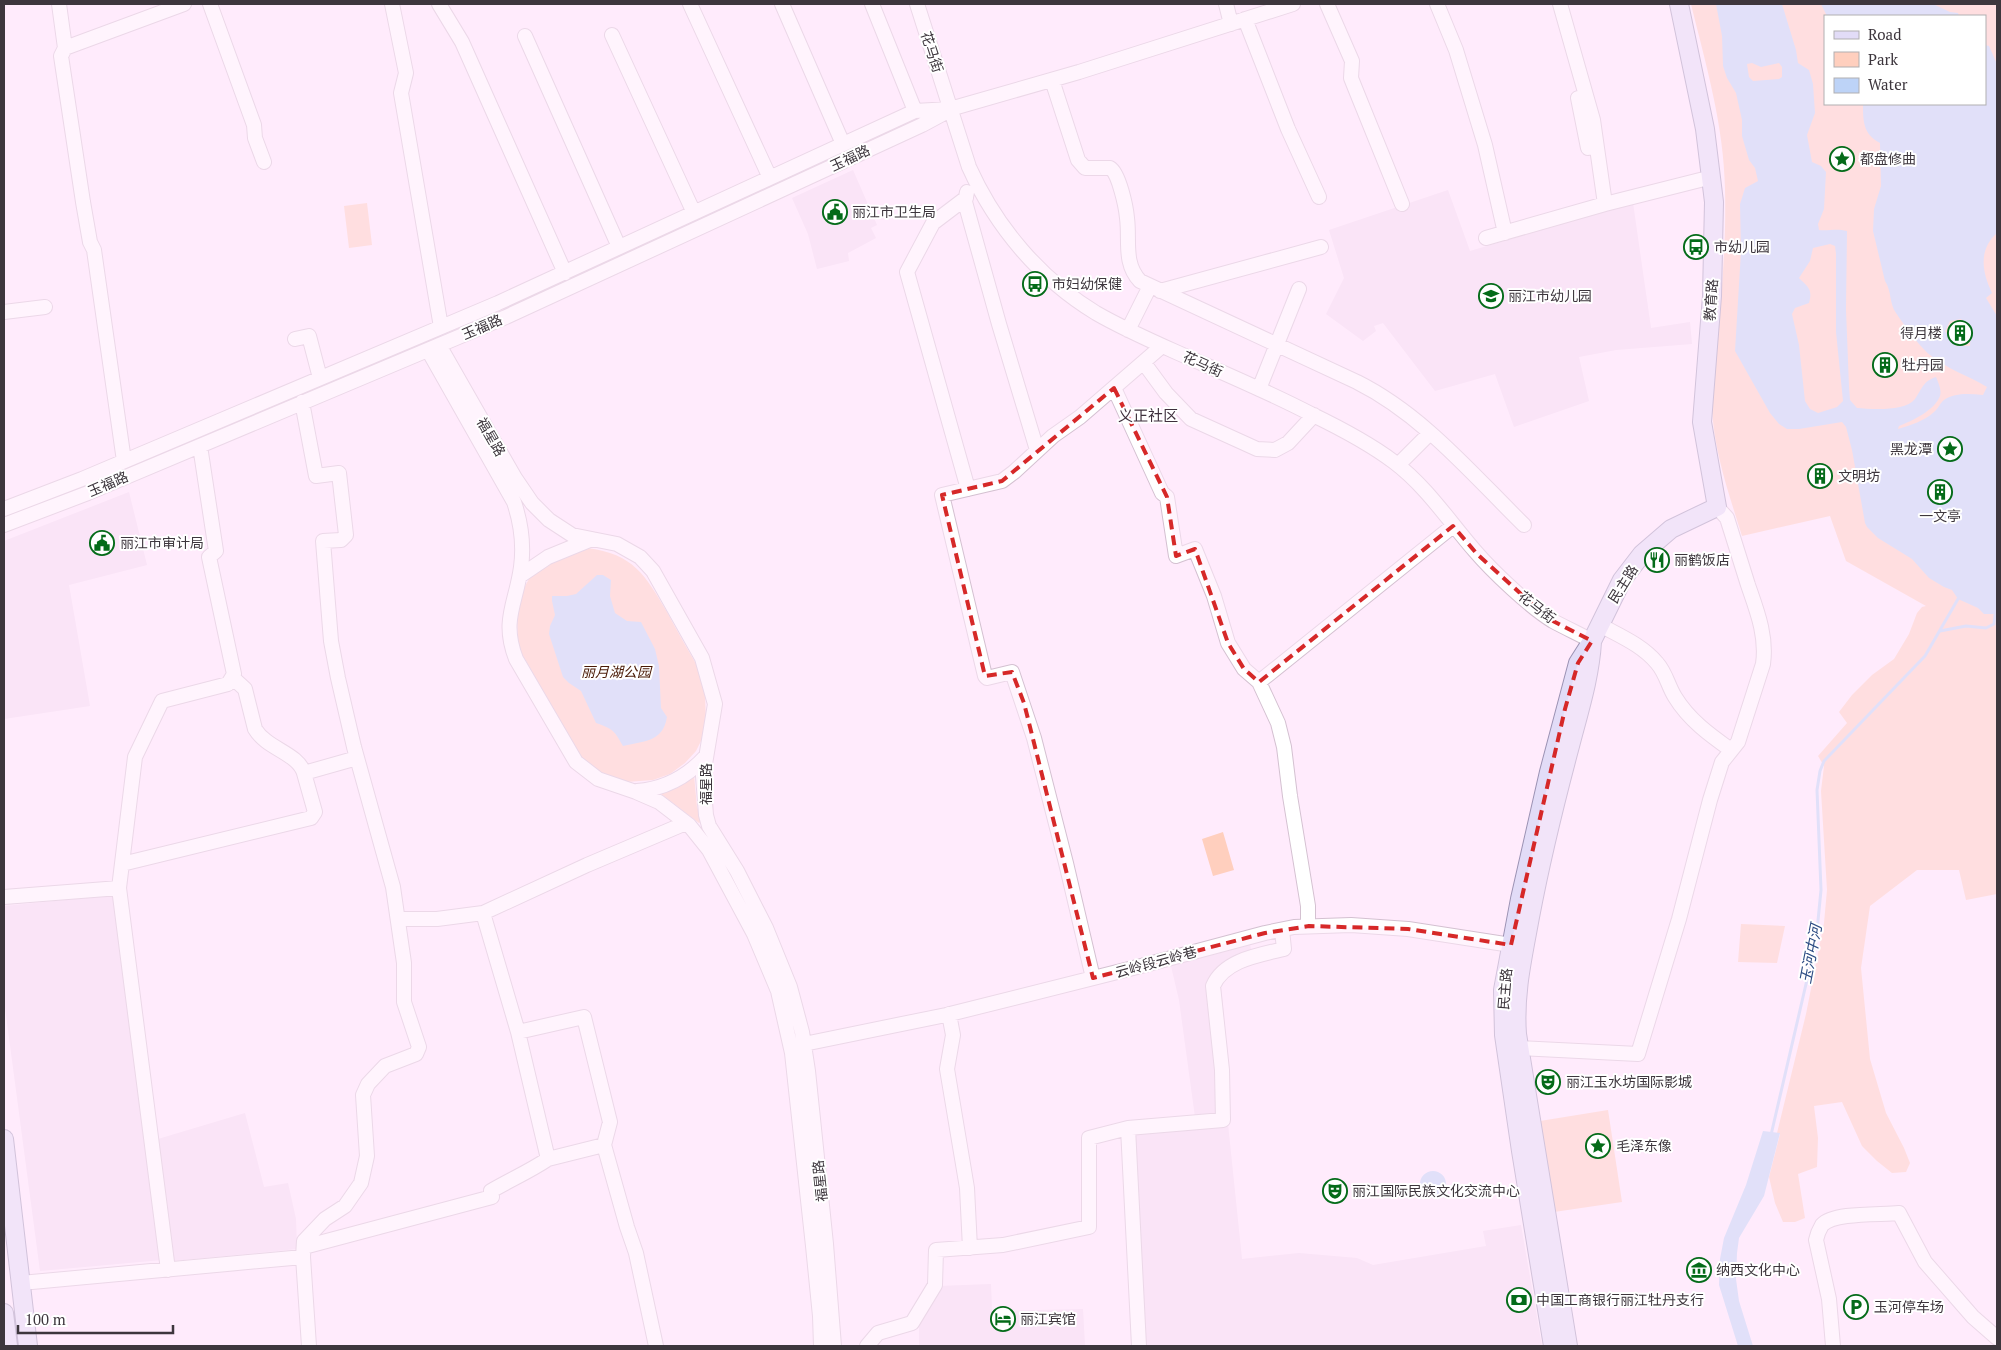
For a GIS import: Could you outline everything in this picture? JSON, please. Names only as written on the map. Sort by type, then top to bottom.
[{"type":"main road","name":"教育路","points":[[1679,4],[1705,129],[1712,177],[1714,264],[1702,422],[1718,507]]},
{"type":"main road","name":"民主路","points":[[1553,1346],[1504,1035],[1504,990],[1511,945],[1534,835],[1578,663],[1596,633],[1622,580],[1646,550],[1672,529],[1718,507]]},
{"type":"main road","name":"民主路","points":[[1568,1346],[1519,1048],[1516,1019],[1518,978],[1547,838],[1591,666],[1596,633]]},
{"type":"main road","points":[[4,1139],[28,1346]]},
{"type":"main road","points":[[4,1313],[8,1346]]},
{"type":"street","points":[[59,4],[65,48],[61,56],[62,66],[83,202],[90,242],[94,250],[124,461]]},
{"type":"street","points":[[65,48],[184,4]]},
{"type":"street","points":[[210,4],[254,124],[255,138],[264,162]]},
{"type":"street","points":[[392,4],[406,74],[401,93],[441,327]]},
{"type":"street","points":[[439,4],[462,42],[565,273]]},
{"type":"street","points":[[690,4],[770,178]]},
{"type":"street","points":[[782,4],[843,144]]},
{"type":"street","points":[[872,4],[915,112]]},
{"type":"street","name":"花马街","points":[[917,4],[950,109],[976,183],[1000,222],[1021,248],[1049,277],[1080,302],[1128,330],[1314,415],[1358,438],[1398,465],[1414,478],[1477,554],[1551,620],[1638,646],[1663,670],[1674,696],[1686,712],[1710,735],[1731,750]]},
{"type":"street","points":[[1226,4],[1231,24]]},
{"type":"street","name":"玉福路","points":[[4,509],[124,461],[565,273],[915,112],[950,109],[1052,80],[1294,4]]},
{"type":"street","points":[[1327,4],[1352,60],[1354,88],[1402,204]]},
{"type":"street","points":[[1437,4],[1456,50],[1485,145],[1505,233]]},
{"type":"street","points":[[1551,4],[1575,81],[1602,201]]},
{"type":"street","points":[[1560,4],[1593,120],[1602,201]]},
{"type":"street","points":[[1246,19],[1288,129],[1319,197]]},
{"type":"street","points":[[612,35],[694,213]]},
{"type":"street","points":[[524,36],[619,247]]},
{"type":"street","points":[[1052,80],[1078,160],[1085,168],[1110,168],[1116,174],[1127,218],[1128,250],[1131,267],[1140,281],[1372,389],[1400,408],[1430,433],[1524,525]]},
{"type":"street","name":"玉福路","points":[[4,525],[88,493],[506,317],[913,130],[950,109]]},
{"type":"street","points":[[1486,238],[1602,201],[1712,177]]},
{"type":"street","points":[[976,183],[968,190],[966,198],[998,324],[1037,450]]},
{"type":"street","points":[[966,198],[932,223],[907,272],[968,489]]},
{"type":"street","points":[[1128,330],[1155,289],[1321,247]]},
{"type":"street","points":[[1259,389],[1299,288]]},
{"type":"street","points":[[4,312],[45,307]]},
{"type":"street","points":[[295,339],[309,336],[320,378]]},
{"type":"street","points":[[1093,978],[1034,738],[1012,672],[988,678],[985,676],[942,495],[1002,481],[1162,346]]},
{"type":"street","name":"福星路","points":[[433,347],[532,503],[560,528],[572,535],[625,547],[647,564],[702,658],[715,704],[706,756],[703,790],[709,826],[741,878],[772,943],[790,987],[804,1044],[826,1244],[834,1346]]},
{"type":"street","name":"福星路","points":[[433,347],[514,502],[520,520],[522,541],[520,576],[509,617],[509,636],[516,658],[576,762],[598,779],[659,802],[686,823],[709,850],[741,906],[766,962],[784,1012],[795,1072],[819,1308],[821,1346]]},
{"type":"street","points":[[1144,363],[1166,393],[1191,419],[1257,449],[1275,450],[1288,443],[1314,415]]},
{"type":"street","points":[[1114,388],[1162,494],[1167,497],[1176,556],[1194,549],[1214,596],[1228,642],[1244,669],[1260,682],[1278,723],[1284,747],[1291,805],[1308,906],[1308,926]]},
{"type":"street","points":[[302,402],[316,476],[339,473],[346,535],[341,540],[324,541],[331,641],[357,758],[387,862],[399,919],[404,963],[404,1002],[419,1047],[416,1054],[385,1066],[368,1084],[363,1095],[367,1156],[361,1183],[345,1206],[325,1219],[304,1240],[309,1346]]},
{"type":"street","points":[[1398,465],[1430,433]]},
{"type":"street","points":[[168,1270],[119,888],[135,757],[162,700],[228,684],[233,678],[234,671],[209,557],[216,552],[200,446]]},
{"type":"street","points":[[1519,1048],[1638,1054],[1679,919],[1722,762],[1738,742],[1762,664],[1764,644],[1760,622],[1727,518],[1718,507]]},
{"type":"street","points":[[1260,682],[1454,526]]},
{"type":"street","points":[[520,576],[555,553],[593,539]]},
{"type":"street","points":[[122,864],[311,818],[315,812],[304,774],[298,762],[267,744],[258,735],[245,689],[233,678]]},
{"type":"street","points":[[636,792],[657,788],[678,780],[706,756]]},
{"type":"street","points":[[304,774],[357,758]]},
{"type":"street","points":[[399,919],[437,919],[483,913],[586,865],[686,823]]},
{"type":"street","points":[[4,897],[119,888]]},
{"type":"street","points":[[483,913],[518,1032],[548,1159]]},
{"type":"street","name":"云岭段云岭巷","points":[[804,1044],[949,1014],[1282,930],[1308,926],[1350,925],[1408,929],[1511,945]]},
{"type":"street","points":[[867,1346],[878,1333],[912,1323],[935,1285],[936,1250],[1003,1245],[1089,1227],[1089,1138],[1128,1128],[1223,1120],[1222,1070],[1213,986],[1219,975],[1229,966],[1258,955],[1284,949],[1282,930]]},
{"type":"street","points":[[949,1014],[953,1035],[947,1069],[967,1188],[970,1248]]},
{"type":"street","points":[[518,1032],[584,1017],[610,1122],[604,1145],[640,1271],[656,1346]]},
{"type":"street","points":[[1128,1128],[1139,1346]]},
{"type":"street","points":[[21,1283],[168,1270],[304,1252],[492,1197],[491,1192],[517,1176],[531,1171],[548,1159],[604,1145]]},
{"type":"street","points":[[1833,1346],[1829,1298],[1816,1240],[1818,1231],[1823,1224],[1840,1217],[1899,1214],[1925,1262],[1973,1317],[1997,1338]]},
{"type":"highlighted area","points":[[1114,388],[1167,497],[1176,556],[1195,549],[1228,643],[1244,669],[1259,682],[1453,526],[1477,554],[1551,620],[1592,641],[1578,663],[1565,709],[1511,945],[1408,929],[1309,926],[1265,933],[1093,978],[1024,703],[1012,672],[985,676],[942,495],[1002,481]]},
{"type":"shaded area","name":"丽江市卫生局","points":[[853,170],[877,225],[871,228],[876,238],[848,253],[849,261],[817,269],[808,234],[792,198]]},
{"type":"shaded area","name":"丽江市幼儿园","points":[[1448,190],[1470,251],[1633,203],[1651,328],[1690,322],[1692,344],[1616,350],[1579,357],[1589,401],[1514,427],[1495,374],[1435,391],[1383,323],[1374,326],[1376,331],[1363,341],[1326,314],[1344,278],[1329,230]]},
{"type":"shaded area","points":[[129,492],[147,565],[69,585],[90,706],[4,719],[4,541]]},
{"type":"shaded area","points":[[115,895],[162,1260],[40,1271],[4,1000],[4,906]]},
{"type":"shaded area","points":[[1250,945],[1255,963],[1225,971],[1221,985],[1230,1084],[1228,1124],[1242,1259],[1299,1253],[1357,1258],[1373,1265],[1486,1246],[1483,1231],[1521,1225],[1542,1346],[1143,1346],[1131,1124],[1195,1117],[1179,1000],[1171,966]]},
{"type":"shaded area","points":[[245,1113],[264,1187],[288,1183],[296,1219],[297,1249],[172,1261],[158,1139]]},
{"type":"shaded area","name":"丽江宾馆","points":[[991,1284],[992,1311],[1083,1309],[1085,1346],[919,1346],[919,1327],[939,1286]]},
{"type":"green space","points":[[1691,4],[1997,4],[1997,894],[1966,900],[1959,870],[1917,870],[1870,906],[1861,968],[1870,1059],[1886,1113],[1910,1163],[1906,1172],[1892,1173],[1862,1146],[1842,1102],[1814,1106],[1818,1138],[1817,1167],[1798,1174],[1805,1218],[1795,1222],[1783,1222],[1775,1203],[1769,1177],[1780,1134],[1777,1133],[1806,1014],[1824,923],[1827,890],[1821,791],[1824,766],[1818,756],[1847,723],[1839,712],[1852,695],[1872,675],[1894,659],[1909,634],[1917,613],[1922,607],[1926,606],[1846,561],[1830,516],[1742,536],[1723,473],[1713,424],[1712,380],[1723,272],[1725,189],[1718,119]]},
{"type":"green space","points":[[367,203],[372,245],[349,248],[344,206]]},
{"type":"green space","name":"丽月湖公园","points":[[587,548],[616,555],[636,568],[652,587],[699,669],[705,695],[706,722],[704,735],[696,751],[685,763],[670,774],[653,780],[626,782],[600,774],[580,757],[521,652],[517,625],[519,605],[529,579],[547,563],[572,552]]},
{"type":"green space","points":[[694,775],[697,807],[702,821],[699,823],[661,794],[662,791]]},
{"type":"green space","points":[[1223,832],[1234,870],[1213,876],[1202,839]]},
{"type":"green space","points":[[1741,924],[1785,926],[1777,963],[1738,962]]},
{"type":"green space","points":[[1608,1110],[1622,1202],[1554,1212],[1540,1121]]},
{"type":"water","points":[[1716,4],[1782,4],[1798,63],[1809,70],[1813,84],[1815,113],[1807,135],[1812,162],[1821,166],[1826,172],[1824,209],[1818,224],[1819,230],[1847,231],[1846,310],[1850,400],[1857,408],[1896,408],[1910,403],[1915,399],[1925,383],[1936,377],[1940,386],[1940,396],[1933,406],[1916,418],[1899,426],[1898,429],[1926,418],[1949,397],[1963,394],[1983,395],[1987,387],[1930,355],[1912,335],[1894,309],[1873,231],[1874,209],[1881,186],[1880,143],[1870,136],[1867,131],[1863,105],[1986,105],[1986,45],[1989,46],[1997,64],[1997,233],[1984,254],[1984,269],[1992,293],[1986,298],[1997,316],[1997,614],[1984,614],[1978,608],[1958,599],[1952,590],[1929,578],[1912,559],[1878,538],[1867,527],[1846,427],[1842,422],[1799,429],[1787,429],[1779,424],[1770,413],[1735,351],[1741,251],[1740,204],[1745,188],[1758,181],[1755,168],[1749,160],[1742,136],[1742,120],[1736,93],[1727,78],[1723,66],[1722,36]],"holes":[[[1752,63],[1761,67],[1779,63],[1782,67],[1782,77],[1779,79],[1753,81],[1749,77],[1747,64]],[[1830,244],[1835,246],[1836,254],[1836,332],[1843,401],[1837,407],[1818,413],[1810,409],[1805,401],[1799,345],[1792,314],[1795,308],[1809,303],[1810,291],[1799,278],[1810,261],[1813,248]],[[1961,319],[1971,330],[1970,346],[1956,346],[1945,331],[1950,321]]]},
{"type":"water","points":[[1821,4],[1933,4],[1950,12],[1958,13],[1959,15],[1826,15]]},
{"type":"water","points":[[597,575],[603,575],[611,580],[610,596],[615,613],[627,621],[641,622],[655,649],[659,666],[661,708],[667,717],[665,726],[656,736],[623,746],[612,731],[596,723],[581,691],[563,677],[549,634],[555,615],[552,596],[576,594]]},
{"type":"water","points":[[1763,1131],[1780,1133],[1764,1196],[1739,1238],[1736,1279],[1739,1301],[1753,1346],[1738,1346],[1719,1285],[1720,1259],[1724,1238],[1746,1185]]},
{"type":"water","points":[[1433,1171],[1442,1175],[1446,1184],[1442,1193],[1433,1197],[1424,1193],[1420,1184],[1424,1175]]},
{"type":"waterway","name":"玉河中河","points":[[1771,1135],[1816,941],[1821,890],[1817,790],[1820,771],[1824,761],[1925,656],[1958,599]]},
{"type":"waterway","points":[[1940,631],[1966,626],[1986,628],[1994,624],[1995,615]]},
{"type":"place","name":"都盘修曲","points":[[1842,159]]},
{"type":"place","name":"丽江市卫生局","points":[[835,212]]},
{"type":"place","name":"市幼儿园","points":[[1696,247]]},
{"type":"place","name":"市妇幼保健","points":[[1035,284]]},
{"type":"place","name":"丽江市幼儿园","points":[[1491,296]]},
{"type":"place","name":"得月楼","points":[[1960,333]]},
{"type":"place","name":"牡丹园","points":[[1885,365]]},
{"type":"place","name":"黑龙潭","points":[[1950,449]]},
{"type":"place","name":"文明坊","points":[[1820,476]]},
{"type":"place","name":"一文亭","points":[[1940,492]]},
{"type":"place","name":"丽江市审计局","points":[[102,543]]},
{"type":"place","name":"丽鹤饭店","points":[[1657,560]]},
{"type":"place","name":"丽江玉水坊国际影城","points":[[1548,1082]]},
{"type":"place","name":"毛泽东像","points":[[1598,1146]]},
{"type":"place","name":"丽江国际民族文化交流中心","points":[[1335,1191]]},
{"type":"place","name":"纳西文化中心","points":[[1699,1270]]},
{"type":"place","name":"中国工商银行丽江牡丹支行","points":[[1519,1300]]},
{"type":"place","name":"玉河停车场","points":[[1856,1307]]},
{"type":"place","name":"丽江宾馆","points":[[1003,1319]]},
{"type":"district","name":"义正社区","points":[[1148,416]]}]
